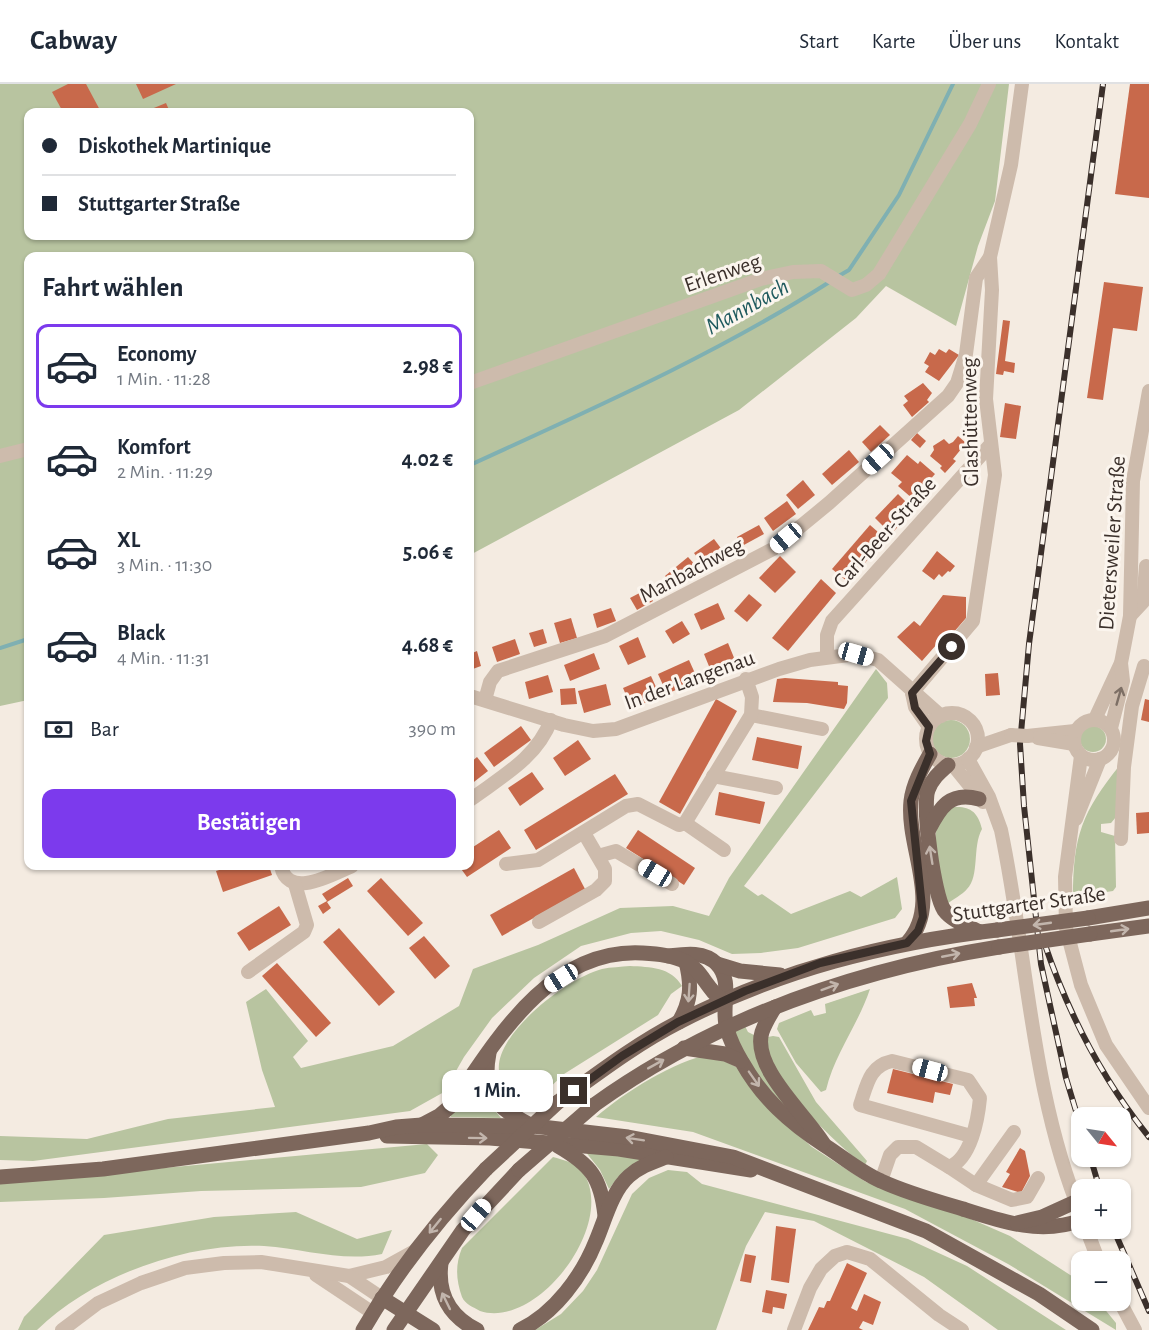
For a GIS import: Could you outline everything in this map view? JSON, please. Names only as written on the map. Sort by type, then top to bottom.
[{"type":"main road","points":[[907,943],[918,931],[923,907],[911,801],[930,754]]},
{"type":"main road","points":[[950,765],[933,778],[927,792],[925,810],[939,900],[950,916],[980,932]]},
{"type":"main road","points":[[928,831],[939,808],[951,798],[967,796],[979,799]]},
{"type":"main road","name":"Stuttgarter Straße","points":[[363,1330],[415,1251],[456,1200],[486,1169],[558,1102],[622,1056],[678,1022],[786,975],[820,963],[907,943],[1149,908]]},
{"type":"main road","name":"Stuttgarter Straße","points":[[395,1329],[441,1259],[482,1208],[519,1170],[594,1105],[635,1076],[684,1048],[775,1007],[840,983],[903,965],[999,947],[1149,926]]},
{"type":"main road","points":[[422,1125],[439,1116],[452,1105],[516,1014],[543,989],[578,967],[608,955],[631,952],[669,956],[686,962],[698,971],[716,996],[724,1001]]},
{"type":"main road","points":[[669,956],[688,953],[703,956],[717,964],[740,971],[786,975]]},
{"type":"main road","points":[[678,1022],[688,1006],[691,993],[686,962]]},
{"type":"main road","points":[[717,964],[726,982],[724,1001],[726,1028],[741,1061],[754,1082],[784,1116],[807,1136],[881,1181],[991,1218],[1047,1229],[1071,1222]]},
{"type":"main road","points":[[775,1007],[762,1033],[762,1055],[776,1080],[824,1145]]},
{"type":"main road","points":[[490,1048],[486,1069],[488,1084],[495,1103],[509,1114],[533,1126]]},
{"type":"main road","points":[[684,1048],[725,1054],[741,1061]]},
{"type":"main road","points":[[0,1177],[103,1169],[422,1125],[533,1126],[628,1137],[734,1157],[843,1197],[926,1231],[1039,1294],[1092,1330]]},
{"type":"main road","points":[[369,1133],[396,1137],[553,1143],[669,1156],[771,1172]]},
{"type":"main road","points":[[553,1143],[577,1157],[592,1171],[602,1192],[605,1218]]},
{"type":"main road","points":[[520,1330],[549,1310],[566,1292],[582,1269],[617,1192],[628,1176],[647,1164],[669,1156]]},
{"type":"main road","points":[[1014,1223],[1042,1217],[1071,1204]]},
{"type":"main road","points":[[441,1259],[438,1281],[442,1295],[451,1312],[477,1330]]},
{"type":"main road","points":[[382,1298],[433,1330]]},
{"type":"main road","points":[[373,1313],[395,1329]]},
{"type":"street","name":"Erlenweg","points":[[474,382],[761,279],[793,272],[821,271],[852,290],[866,285],[879,274],[970,124],[989,84]]},
{"type":"street","name":"Glashüttenweg","points":[[912,693],[973,621],[995,476],[986,399],[992,290],[990,257],[1011,165],[1022,84]]},
{"type":"street","name":"Glashüttenweg","points":[[966,354],[976,278],[990,257]]},
{"type":"street","name":"Manbachweg","points":[[485,700],[490,682],[498,671],[605,636],[773,549],[829,503],[948,396],[957,383],[966,354]]},
{"type":"street","name":"Dietersweiler Straße","points":[[1095,719],[1121,663],[1130,616],[1134,481],[1149,391]]},
{"type":"street","name":"Carl-Beer-Straße","points":[[827,657],[826,635],[832,621],[991,444]]},
{"type":"street","points":[[0,456],[24,450]]},
{"type":"street","points":[[1130,616],[1143,602],[1146,566]]},
{"type":"street","name":"In der Langenau","points":[[474,697],[593,731],[616,729],[746,679],[827,657],[856,654],[878,660],[912,693],[941,716]]},
{"type":"street","name":"Dietersweiler Straße","points":[[1111,728],[1124,681],[1121,663]]},
{"type":"street","points":[[1121,663],[1147,665],[1131,706],[1124,767],[1121,839]]},
{"type":"street","points":[[506,864],[538,860],[626,806],[638,804],[679,825],[685,823],[751,715],[752,697],[746,679]]},
{"type":"street","name":"In der Langenau","points":[[912,693],[915,708],[929,727]]},
{"type":"street","points":[[950,765],[968,759],[976,747],[976,730],[964,716],[953,713],[941,716],[929,727],[926,741],[930,754],[950,765],[993,812]]},
{"type":"street","points":[[751,715],[822,729]]},
{"type":"street","points":[[1073,826],[1100,759],[1113,747],[1111,728],[1095,719],[1083,722],[1070,741],[1073,826],[1065,877],[1066,928],[1081,985],[1107,1045],[1149,1108]]},
{"type":"street","points":[[474,797],[533,753],[545,735],[551,720]]},
{"type":"street","points":[[976,730],[1070,741],[1100,759]]},
{"type":"street","points":[[976,747],[1011,735]]},
{"type":"street","points":[[968,759],[989,797],[1001,830],[1039,1065],[1057,1144],[1071,1189]]},
{"type":"street","points":[[713,776],[776,788]]},
{"type":"street","points":[[685,823],[724,850]]},
{"type":"street","points":[[538,922],[601,886],[606,875],[584,833]]},
{"type":"street","points":[[598,856],[616,851],[672,884]]},
{"type":"street","points":[[283,870],[288,880],[295,884],[309,883],[342,870]]},
{"type":"street","points":[[248,972],[304,932],[307,925],[295,884]]},
{"type":"street","points":[[949,1167],[956,1165],[963,1156],[971,1136],[979,1115],[981,1098],[968,1080],[892,1060],[882,1063],[872,1071],[860,1105],[971,1136]]},
{"type":"street","points":[[976,1185],[1014,1132]]},
{"type":"street","points":[[881,1181],[890,1155],[898,1147],[916,1147],[976,1185],[1012,1200],[1027,1197],[1038,1178]]},
{"type":"street","points":[[62,1330],[98,1303],[141,1283],[185,1268],[224,1263],[261,1262],[349,1276],[386,1267],[415,1251]]},
{"type":"street","points":[[794,1330],[810,1288],[821,1269],[835,1256],[847,1252],[870,1259],[962,1330]]},
{"type":"street","points":[[309,1270],[373,1313]]},
{"type":"street","points":[[349,1276],[382,1298]]},
{"type":"street","points":[[1125,1311],[1135,1330]]},
{"type":"green space","points":[[0,84],[1009,84],[995,201],[978,246],[956,326],[886,286],[856,318],[739,410],[474,553],[474,252],[24,252],[24,701],[0,706]]},
{"type":"green space","points":[[876,669],[887,683],[888,698],[744,886],[758,896],[762,894],[791,914],[850,891],[861,897],[897,877],[902,909],[895,918],[798,948],[761,953],[732,954],[699,940],[661,931],[631,933],[581,946],[534,978],[492,1018],[464,1057],[444,1092],[410,1111],[33,1161],[0,1160],[0,1136],[87,1139],[168,1119],[275,1107],[262,1070],[246,1002],[266,989],[308,1041],[293,1057],[301,1068],[393,1046],[459,1006],[473,969],[538,945],[620,908],[673,906],[709,916],[729,878]]},
{"type":"green space","points":[[951,720],[964,726],[970,739],[964,752],[951,758],[938,752],[932,739],[938,726]]},
{"type":"green space","points":[[1093,726],[1102,730],[1106,739],[1102,748],[1093,752],[1084,748],[1080,739],[1084,730]]},
{"type":"green space","points":[[1120,765],[1116,817],[1111,823],[1101,824],[1101,832],[1115,836],[1116,887],[1113,891],[1073,897],[1075,857],[1082,826],[1088,811]]},
{"type":"green space","points":[[951,803],[954,807],[969,809],[976,814],[982,829],[977,844],[975,869],[971,883],[965,891],[947,904],[938,864],[936,831],[938,823]]},
{"type":"green space","points":[[630,966],[659,969],[672,975],[682,986],[671,994],[658,1015],[564,1074],[524,1112],[506,1091],[500,1078],[499,1064],[503,1050],[512,1035],[539,1006],[572,983],[602,969]]},
{"type":"green space","points":[[870,989],[835,1064],[826,1090],[821,1092],[796,1063],[777,1029],[779,1023],[811,1010],[814,1016],[826,1013],[825,1004]]},
{"type":"green space","points":[[745,1026],[748,1032],[754,1035],[755,1050],[798,1124],[748,1064],[734,1031]]},
{"type":"green space","points":[[768,1037],[779,1037],[816,1102],[867,1161],[865,1165],[827,1132],[797,1101],[774,1072],[768,1052]]},
{"type":"green space","points":[[711,1054],[740,1069],[780,1119],[812,1147],[866,1182],[955,1212],[1010,1236],[1071,1276],[1071,1302],[1008,1264],[905,1209],[693,1132],[596,1117],[650,1079]]},
{"type":"green space","points":[[480,1075],[486,1100],[501,1118],[451,1117],[450,1115]]},
{"type":"green space","points":[[427,1144],[438,1155],[425,1173],[361,1187],[201,1191],[0,1202],[0,1183]]},
{"type":"green space","points":[[585,1151],[641,1159],[618,1177],[609,1189],[600,1170]]},
{"type":"green space","points":[[553,1157],[576,1165],[582,1171],[591,1192],[590,1217],[581,1242],[567,1267],[548,1288],[526,1304],[503,1312],[480,1311],[465,1302],[460,1291],[457,1266],[462,1248]]},
{"type":"green space","points":[[668,1170],[687,1172],[702,1184],[908,1239],[967,1266],[1066,1330],[998,1330],[924,1277],[814,1221],[765,1212],[746,1246],[716,1330],[535,1330],[561,1314],[583,1291],[597,1270],[632,1194],[649,1178]]},
{"type":"green space","points":[[296,1212],[357,1239],[392,1230],[382,1254],[367,1256],[338,1256],[264,1246],[234,1246],[173,1257],[142,1266],[85,1294],[59,1311],[37,1330],[18,1330],[24,1317],[104,1235],[214,1217]]},
{"type":"green space","points":[[1085,1311],[1106,1311],[1116,1323],[1116,1330]]},
{"type":"building","points":[[68,84],[86,84],[99,108],[61,108],[52,92]]},
{"type":"building","points":[[136,84],[176,84],[143,99]]},
{"type":"building","points":[[1130,84],[1149,84],[1149,198],[1115,194]]},
{"type":"building","points":[[166,103],[168,108],[154,108]]},
{"type":"building","points":[[1104,282],[1143,287],[1137,331],[1113,328],[1103,400],[1087,398]]},
{"type":"building","points":[[1003,320],[1010,321],[1005,361],[1015,363],[1014,373],[1004,371],[1003,375],[996,374]]},
{"type":"building","points":[[939,349],[946,353],[949,349],[959,355],[939,381],[925,372],[929,366],[924,363],[930,352],[935,355]]},
{"type":"building","points":[[923,383],[932,393],[927,400],[929,402],[912,417],[903,405],[908,401],[904,396]]},
{"type":"building","points":[[1005,403],[1021,406],[1016,439],[1000,437]]},
{"type":"building","points":[[880,425],[890,435],[871,452],[862,442]]},
{"type":"building","points":[[917,433],[926,441],[920,448],[911,440]]},
{"type":"building","points":[[958,436],[966,443],[953,459],[956,461],[945,473],[940,468],[942,466],[930,456],[934,450],[933,446],[944,439],[949,444]]},
{"type":"building","points":[[849,450],[859,462],[832,485],[822,474]]},
{"type":"building","points":[[907,455],[918,464],[920,461],[935,474],[913,499],[898,486],[902,482],[891,473]]},
{"type":"building","points":[[803,480],[815,495],[798,509],[786,495]]},
{"type":"building","points":[[898,494],[914,510],[891,534],[875,518]]},
{"type":"building","points":[[787,501],[796,514],[773,531],[764,518]]},
{"type":"building","points":[[759,525],[764,534],[742,546],[737,537]]},
{"type":"building","points":[[870,525],[886,539],[848,582],[832,569]]},
{"type":"building","points":[[714,539],[723,551],[703,565],[694,553]]},
{"type":"building","points":[[937,551],[955,566],[942,577],[939,574],[934,580],[922,571]]},
{"type":"building","points":[[780,556],[796,572],[775,593],[759,578]]},
{"type":"building","points":[[688,557],[698,568],[675,588],[665,576]]},
{"type":"building","points":[[821,579],[836,593],[788,651],[772,638]]},
{"type":"building","points":[[647,589],[653,601],[637,610],[630,598]]},
{"type":"building","points":[[749,594],[762,605],[747,622],[734,611]]},
{"type":"building","points":[[943,595],[966,597],[966,618],[941,647],[937,644],[922,661],[897,637],[914,621],[920,626]]},
{"type":"building","points":[[718,603],[725,619],[701,630],[694,614]]},
{"type":"building","points":[[611,608],[616,621],[597,628],[593,614]]},
{"type":"building","points":[[571,618],[577,638],[560,643],[554,623]]},
{"type":"building","points":[[682,621],[690,634],[673,644],[665,631]]},
{"type":"building","points":[[543,629],[547,643],[534,647],[529,633]]},
{"type":"building","points":[[638,637],[646,657],[628,665],[619,646]]},
{"type":"building","points":[[515,639],[520,654],[497,662],[492,647]]},
{"type":"building","points":[[728,643],[737,665],[713,676],[704,654]]},
{"type":"building","points":[[477,651],[481,666],[474,669],[474,652]]},
{"type":"building","points":[[594,653],[600,669],[570,681],[564,665]]},
{"type":"building","points":[[689,660],[698,680],[667,694],[658,674]]},
{"type":"building","points":[[998,673],[1000,695],[986,696],[985,674]]},
{"type":"building","points":[[548,675],[553,692],[529,699],[525,682]]},
{"type":"building","points":[[651,676],[660,696],[632,709],[623,688]]},
{"type":"building","points":[[777,679],[838,682],[838,685],[848,686],[847,703],[844,709],[807,703],[773,702]]},
{"type":"building","points":[[606,684],[611,705],[584,713],[578,691]]},
{"type":"building","points":[[575,688],[577,704],[561,705],[560,689]]},
{"type":"building","points":[[716,699],[737,711],[680,814],[659,802]]},
{"type":"building","points":[[1145,699],[1149,700],[1149,722],[1141,720]]},
{"type":"building","points":[[521,726],[531,740],[494,767],[484,753]]},
{"type":"building","points":[[757,737],[802,746],[798,769],[752,760]]},
{"type":"building","points":[[578,740],[591,759],[565,776],[553,758]]},
{"type":"building","points":[[477,757],[488,771],[474,782],[474,760]]},
{"type":"building","points":[[532,772],[544,789],[520,806],[508,788]]},
{"type":"building","points":[[615,774],[628,794],[536,850],[524,830]]},
{"type":"building","points":[[719,792],[765,802],[760,824],[715,815]]},
{"type":"building","points":[[1149,812],[1149,833],[1137,834],[1136,813]]},
{"type":"building","points":[[499,830],[511,848],[467,877],[462,870],[474,870],[474,846]]},
{"type":"building","points":[[638,830],[695,868],[684,885],[626,848]]},
{"type":"building","points":[[574,868],[585,889],[502,936],[490,915]]},
{"type":"building","points":[[270,870],[272,875],[223,892],[216,871]]},
{"type":"building","points":[[348,878],[353,886],[327,902],[331,908],[323,914],[318,906],[327,901],[322,894]]},
{"type":"building","points":[[381,878],[423,923],[408,936],[367,891]]},
{"type":"building","points":[[279,906],[291,925],[249,951],[237,933]]},
{"type":"building","points":[[339,928],[395,992],[379,1006],[323,942]]},
{"type":"building","points":[[424,936],[450,966],[435,979],[409,948]]},
{"type":"building","points":[[277,963],[331,1023],[316,1037],[262,976]]},
{"type":"building","points":[[972,983],[977,998],[974,998],[975,1006],[950,1008],[947,987]]},
{"type":"building","points":[[893,1069],[953,1084],[950,1095],[935,1092],[933,1103],[887,1093]]},
{"type":"building","points":[[1020,1148],[1025,1151],[1030,1176],[1021,1193],[1002,1187],[1010,1174],[1006,1172]]},
{"type":"building","points":[[776,1226],[796,1229],[789,1283],[771,1280]]},
{"type":"building","points":[[745,1254],[756,1256],[751,1283],[740,1281]]},
{"type":"building","points":[[847,1263],[867,1273],[851,1308],[857,1311],[864,1294],[881,1302],[873,1325],[863,1321],[859,1328],[863,1330],[808,1330],[819,1307],[824,1308],[827,1301],[830,1301]]},
{"type":"building","points":[[766,1290],[787,1294],[784,1309],[773,1307],[772,1314],[762,1312]]},
{"type":"waterway","name":"Mannbach","points":[[837,277],[849,270],[899,195],[953,84]]},
{"type":"waterway","name":"Mannbach","points":[[474,463],[699,357],[788,308],[831,281]]},
{"type":"waterway","name":"Mannbach","points":[[0,648],[24,640]]},
{"type":"railway","points":[[1075,1107],[1066,1078],[1041,964],[1024,806],[1020,744],[1029,644],[1103,84]]},
{"type":"railway","points":[[1044,942],[1075,1020],[1101,1069],[1149,1137]]},
{"type":"railway","points":[[1093,1167],[1097,1179]]},
{"type":"railway","points":[[1118,1239],[1149,1311]]},
{"type":"route","points":[[574,1091],[622,1056],[678,1022],[745,991],[820,963],[907,943],[918,931],[923,917],[923,907],[911,801],[921,770],[930,754],[926,741],[929,727],[915,708],[912,693],[952,647]]}]
